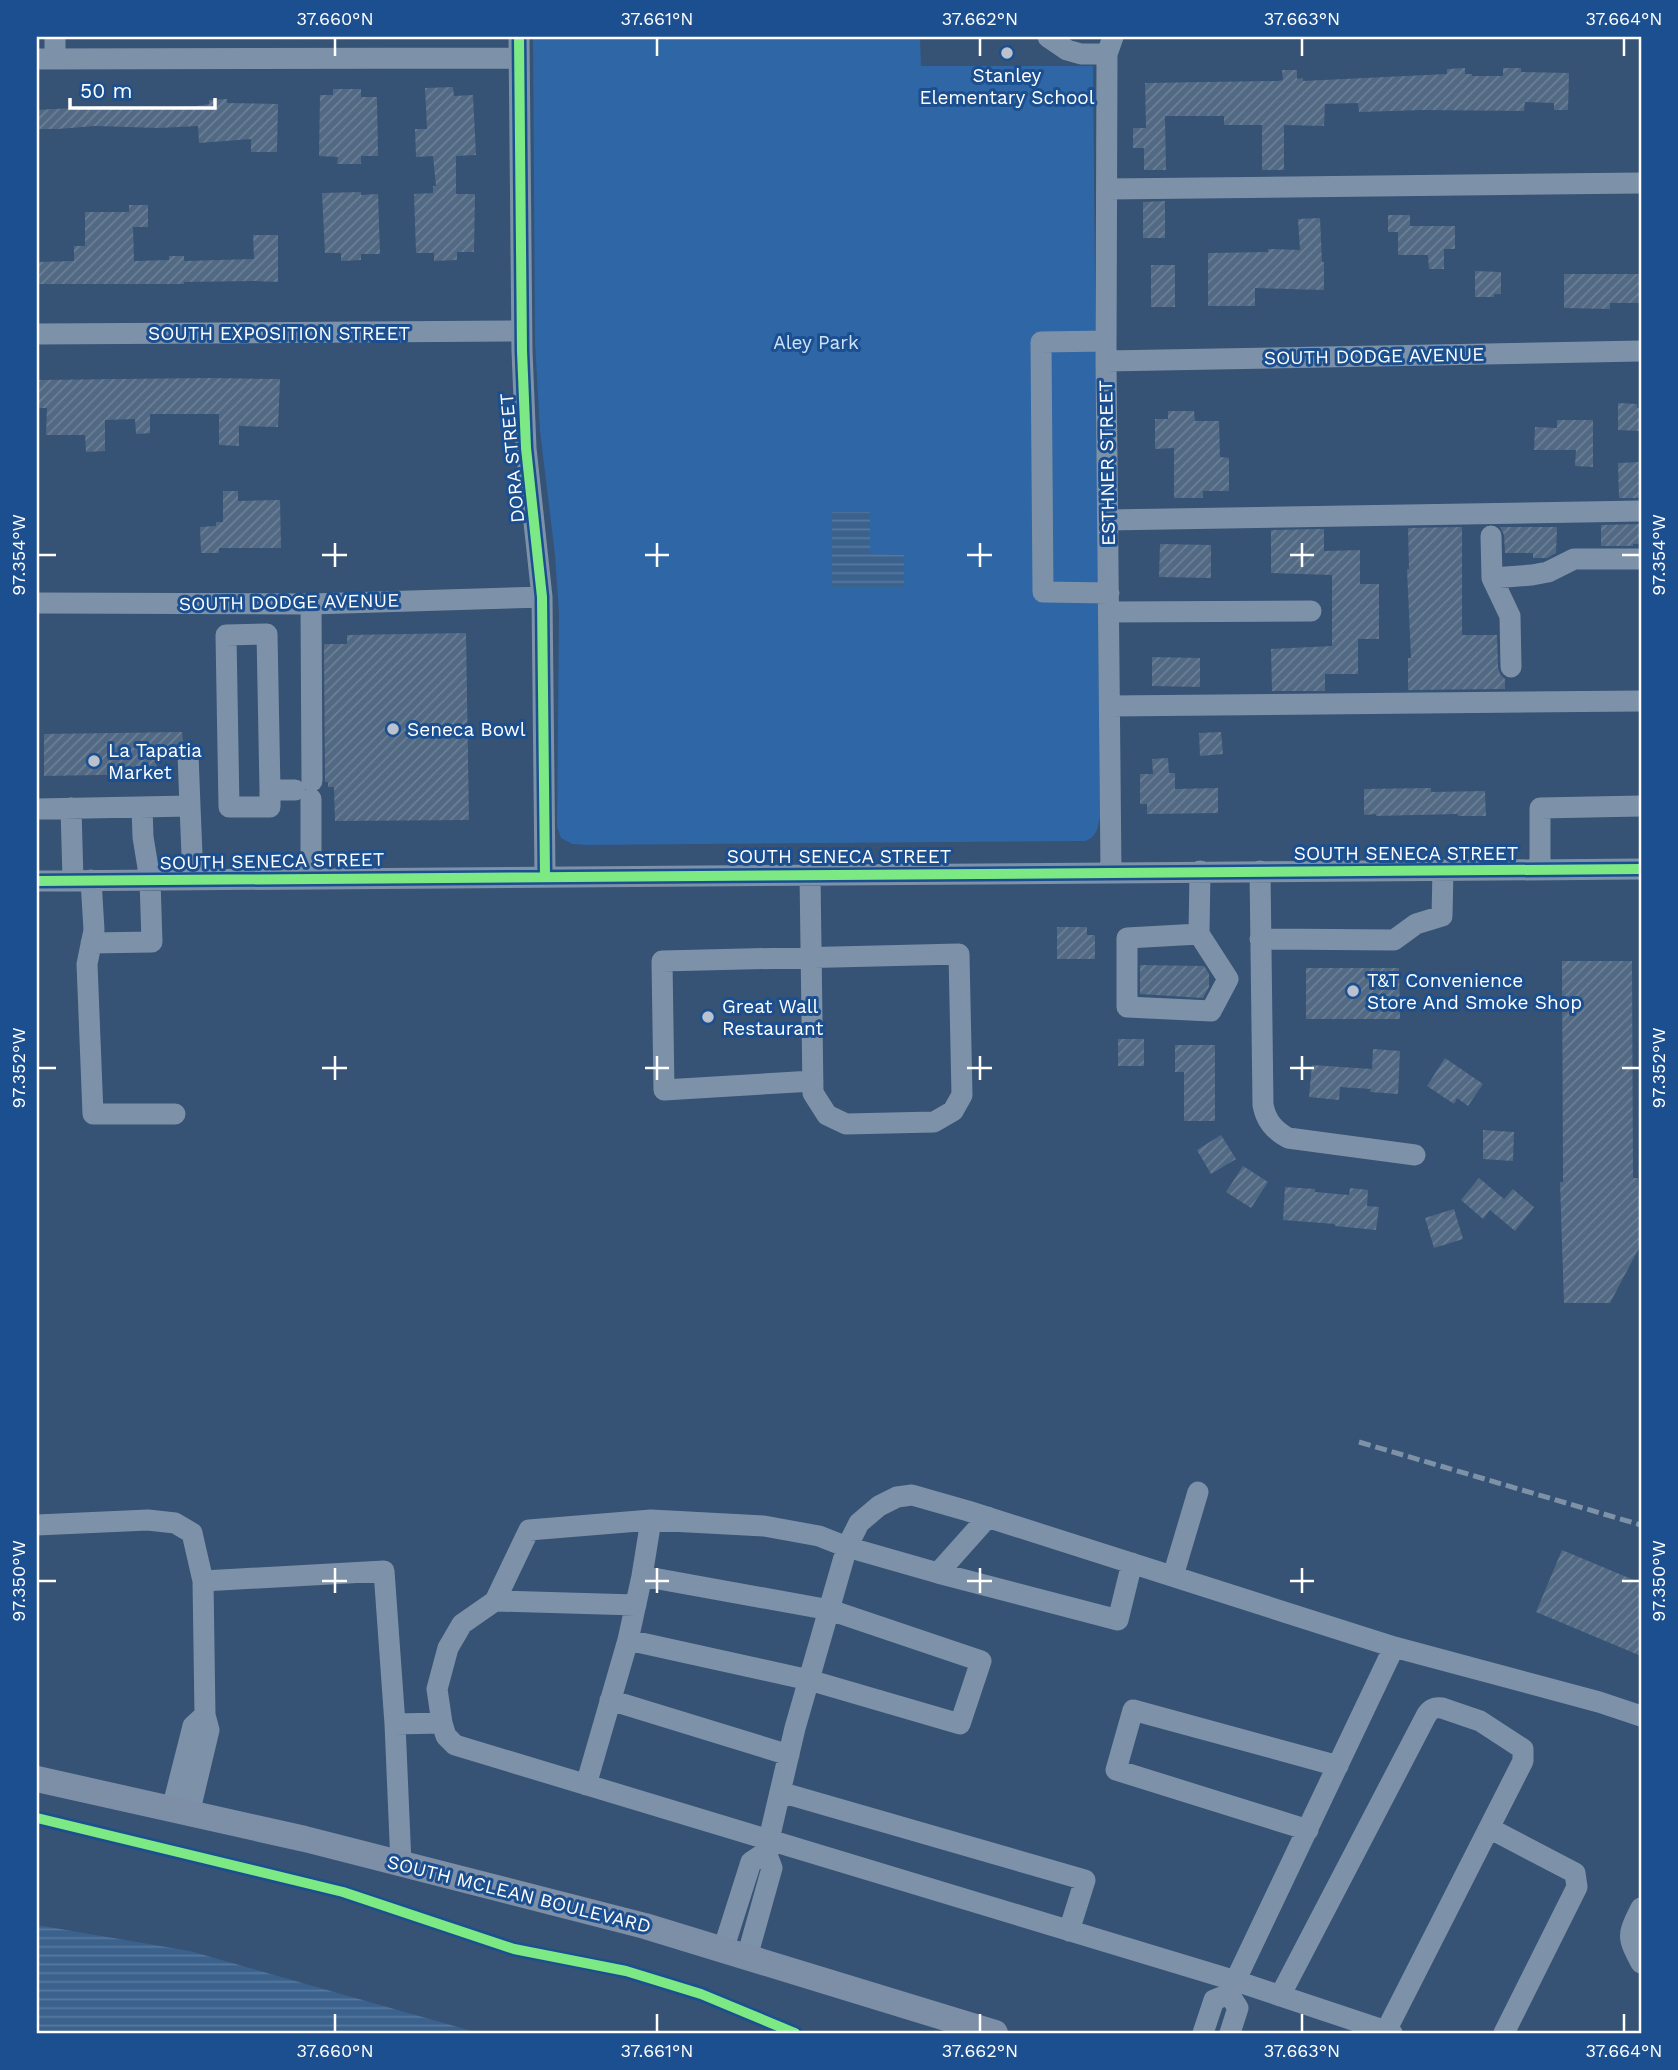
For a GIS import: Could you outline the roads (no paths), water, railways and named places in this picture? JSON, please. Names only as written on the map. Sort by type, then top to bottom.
[{"type":"main road","name":"SOUTH MCLEAN BOULEVARD","points":[[37,1779],[305,1839],[645,1926],[995,2033]]},
{"type":"street","points":[[55,37],[46,59],[127,58],[239,47],[519,47]]},
{"type":"street","points":[[127,37],[127,58]]},
{"type":"street","points":[[1048,37],[1067,50],[1081,54],[1110,46]]},
{"type":"street","name":"ESTHNER STREET","points":[[1110,46],[1106,351],[1111,872]]},
{"type":"street","name":"DORA STREET","points":[[519,47],[521,331],[526,448],[542,597],[545,876]]},
{"type":"street","points":[[1107,189],[1641,183]]},
{"type":"street","name":"SOUTH EXPOSITION STREET","points":[[37,334],[521,331]]},
{"type":"street","name":"SOUTH DODGE AVENUE","points":[[1109,602],[1043,592],[1041,342],[1106,351],[1641,351]]},
{"type":"street","points":[[1108,520],[1641,511]]},
{"type":"street","points":[[1491,536],[1492,578],[1510,616],[1511,667]]},
{"type":"street","points":[[1492,578],[1548,572],[1574,559],[1641,559]]},
{"type":"street","name":"SOUTH DODGE AVENUE","points":[[37,603],[311,604],[542,597]]},
{"type":"street","points":[[1109,602],[1311,611]]},
{"type":"street","points":[[266,604],[267,634],[270,807],[229,807],[226,635],[267,634]]},
{"type":"street","points":[[311,604],[306,790],[311,878]]},
{"type":"street","points":[[1110,706],[1641,701]]},
{"type":"street","points":[[188,754],[193,879]]},
{"type":"street","points":[[270,790],[306,790]]},
{"type":"street","points":[[37,809],[190,806]]},
{"type":"street","points":[[1540,869],[1540,808],[1641,806]]},
{"type":"street","points":[[71,808],[82,880],[94,930],[87,964],[93,1114],[175,1114]]},
{"type":"street","points":[[92,943],[152,942],[150,880],[143,837],[142,808]]},
{"type":"street","name":"SOUTH SENECA STREET","points":[[37,881],[1641,869]]},
{"type":"street","points":[[1260,939],[1394,940],[1416,924],[1442,916],[1443,870]]},
{"type":"street","points":[[1200,871],[1199,934],[1228,979]]},
{"type":"street","points":[[1260,871],[1265,1116],[1271,1126],[1288,1138],[1415,1154]]},
{"type":"street","points":[[810,874],[810,958],[813,1081],[813,1093],[827,1115],[846,1124],[934,1122],[953,1111],[962,1095],[959,954],[810,958],[662,961],[664,1090],[813,1081]]},
{"type":"street","points":[[1199,934],[1127,938],[1127,1007],[1211,1011],[1228,979]]},
{"type":"street","points":[[1228,979],[1261,979]]},
{"type":"street","points":[[1173,1576],[1198,1492]]},
{"type":"street","points":[[735,1954],[772,1868],[768,1846],[780,1792],[847,1547],[859,1523],[879,1506],[897,1497],[912,1495],[988,1517],[1394,1647],[1599,1702],[1641,1716]]},
{"type":"street","points":[[938,1573],[988,1517]]},
{"type":"street","points":[[37,1525],[148,1520],[175,1523],[192,1533],[203,1581],[205,1715],[209,1730],[181,1811]]},
{"type":"street","points":[[1132,1563],[1118,1619],[938,1573],[847,1547],[819,1536],[764,1526],[651,1520],[529,1530],[495,1601],[462,1624],[448,1648],[437,1689],[442,1723],[446,1736],[454,1745],[586,1785],[768,1846],[1069,1931],[1232,1988],[1280,1996],[1389,2032],[1523,1760],[1523,1749],[1480,1721],[1442,1708],[1429,1710],[1280,1996]]},
{"type":"street","points":[[586,1785],[628,1640],[651,1520]]},
{"type":"street","points":[[203,1581],[384,1571],[395,1724],[401,1864]]},
{"type":"street","points":[[628,1640],[809,1680],[960,1724],[981,1661],[830,1610],[642,1576]]},
{"type":"street","points":[[495,1601],[636,1605]]},
{"type":"street","points":[[1203,2033],[1214,2000],[1232,1988],[1394,1647]]},
{"type":"street","points":[[610,1700],[789,1755]]},
{"type":"street","points":[[1308,1830],[1116,1770],[1133,1710],[1338,1766]]},
{"type":"street","points":[[395,1724],[442,1723]]},
{"type":"street","points":[[780,1792],[1085,1880],[1069,1931]]},
{"type":"street","points":[[1489,1828],[1575,1872],[1577,1879],[1577,1887],[1504,2033]]},
{"type":"street","points":[[1641,1909],[1630,1929],[1630,1942],[1641,1963]]},
{"type":"street","points":[[1230,2033],[1238,2008],[1232,1988]]},
{"type":"railway","points":[[1359,1442],[1641,1525]]},
{"type":"place","name":"Stanley Elementary School","points":[[1007,53]]},
{"type":"place","name":"Seneca Bowl","points":[[393,729]]},
{"type":"place","name":"La Tapatia Market","points":[[94,761]]},
{"type":"place","name":"T&T Convenience Store And Smoke Shop","points":[[1353,991]]},
{"type":"place","name":"Great Wall Restaurant","points":[[708,1017]]},
{"type":"park label","name":"Aley Park","points":[[816,342]]}]
